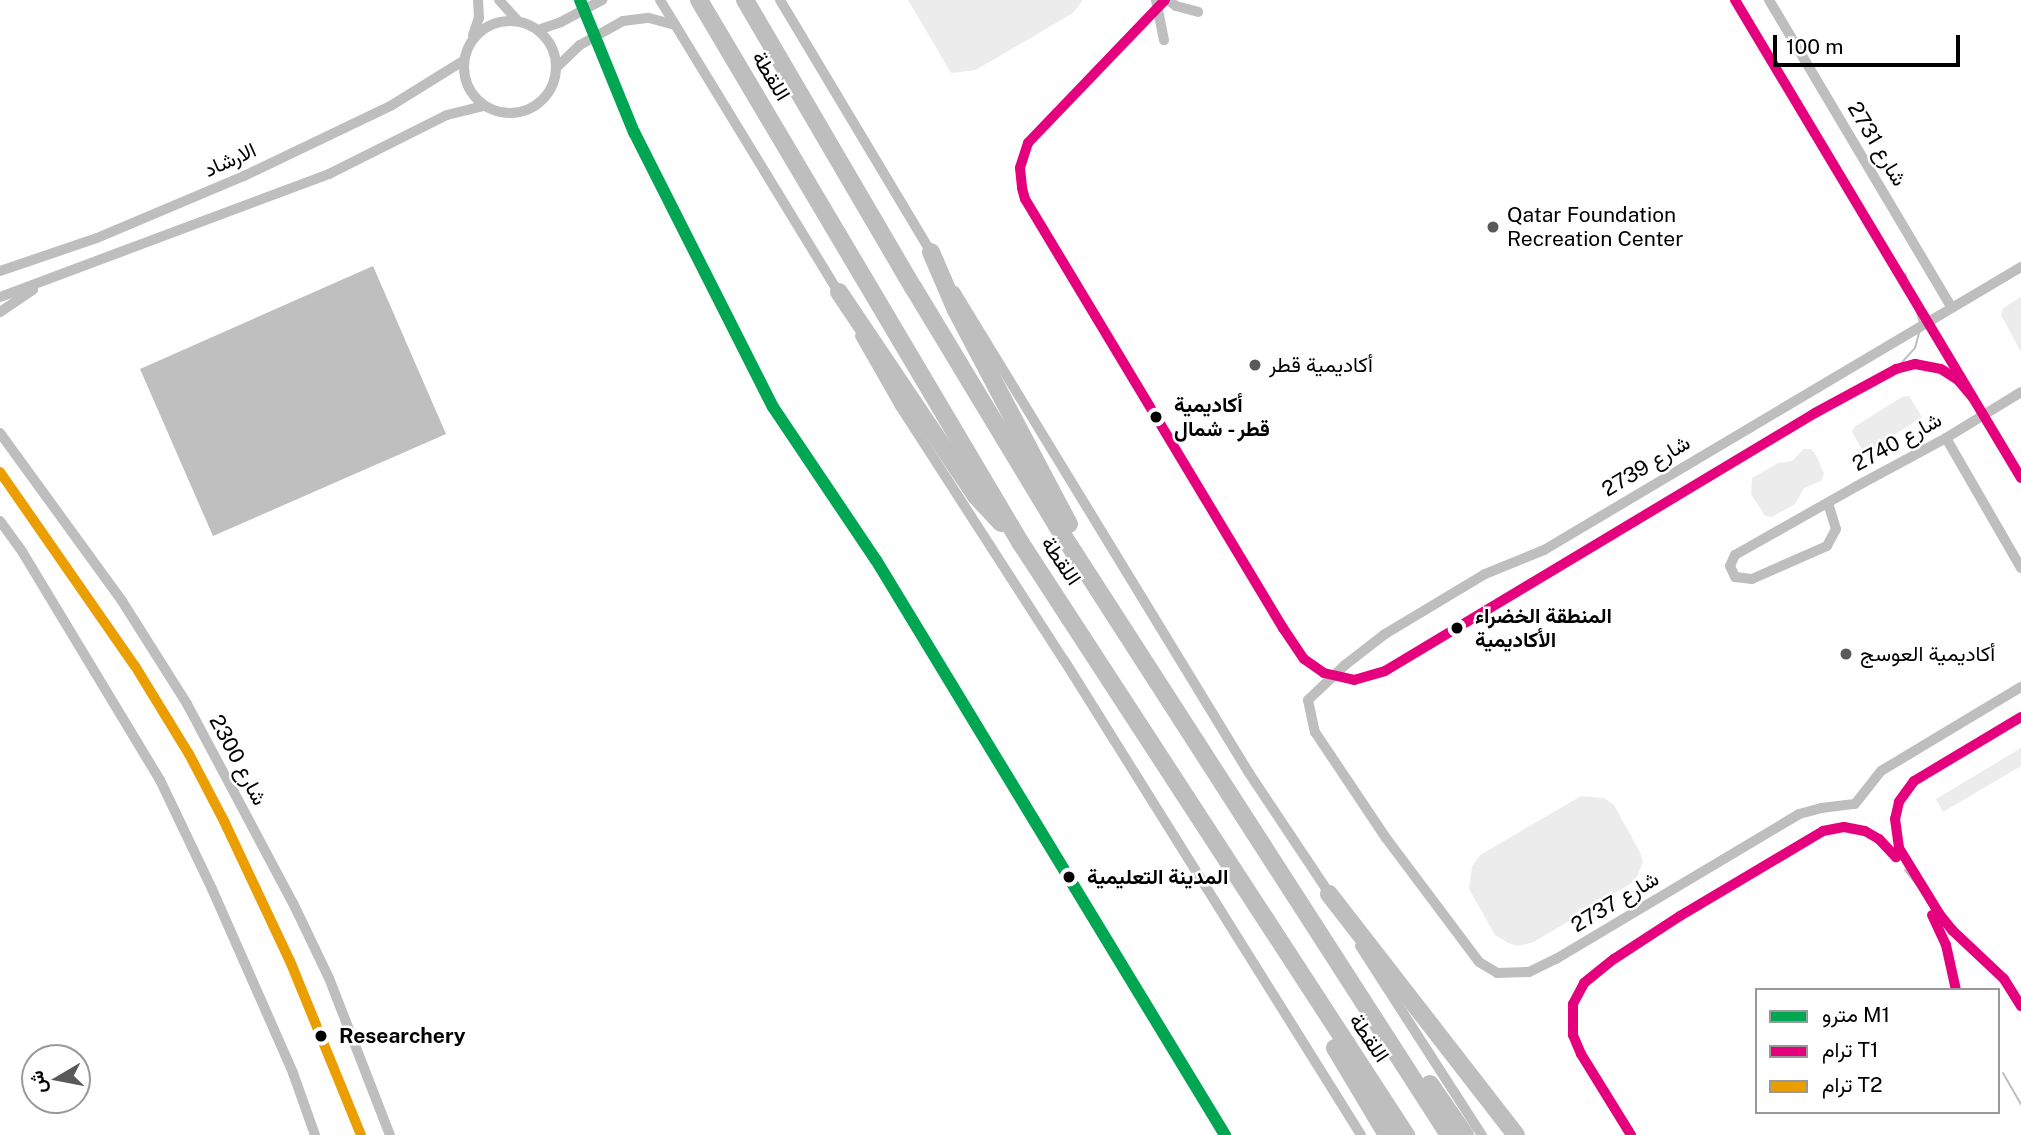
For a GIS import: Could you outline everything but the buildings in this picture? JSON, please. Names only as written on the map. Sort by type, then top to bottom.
[{"type":"main road","name":"اللقطة","points":[[699,0],[1020,542],[1406,1135]]},
{"type":"main road","name":"اللقطة","points":[[745,0],[913,288],[1118,621],[1449,1135]]},
{"type":"main road","points":[[931,253],[956,310],[1118,621]]},
{"type":"main road","points":[[839,292],[976,496],[1020,542]]},
{"type":"main road","points":[[1329,894],[1516,1135]]},
{"type":"main road","points":[[1294,897],[1324,929],[1465,1135]]},
{"type":"main road","points":[[1265,919],[1281,960],[1387,1135]]},
{"type":"street","points":[[478,0],[479,18],[463,61],[468,86],[484,106]]},
{"type":"street","points":[[499,0],[518,21],[538,30],[552,47],[556,68]]},
{"type":"street","points":[[538,30],[568,19],[602,0]]},
{"type":"street","points":[[660,0],[839,292],[868,352],[900,407],[1071,672],[1361,1135]]},
{"type":"street","name":"اللقطة","points":[[780,0],[931,253],[1249,773],[1482,1135]]},
{"type":"street","points":[[1156,0],[1164,40]]},
{"type":"street","points":[[1168,0],[1176,6],[1198,12]]},
{"type":"street","name":"شارع 2731","points":[[1769,0],[1952,308]]},
{"type":"street","points":[[0,297],[329,174],[447,115],[484,106],[511,113],[537,105],[547,95],[556,68],[580,45],[623,22],[649,18],[675,25]]},
{"type":"street","points":[[472,39],[492,23],[518,21]]},
{"type":"street","name":"الارشاد","points":[[0,271],[97,238],[244,176],[392,105],[463,61]]},
{"type":"street","name":"شارع 2739","points":[[1310,712],[1308,700],[1345,665],[1385,634],[1490,571],[1544,550],[2021,267]]},
{"type":"street","points":[[0,312],[49,280]]},
{"type":"street","name":"شارع 2740","points":[[1828,503],[1836,529],[1832,541],[1822,550],[1746,581],[1732,572],[1735,555],[1828,503],[1946,438],[2021,392]]},
{"type":"street","name":"شارع 2300","points":[[0,433],[122,601],[187,704],[293,903],[328,978],[390,1135]]},
{"type":"street","points":[[1946,438],[2021,568]]},
{"type":"street","points":[[0,521],[30,564],[160,780],[212,889],[293,1073],[315,1135]]},
{"type":"street","name":"شارع 2737","points":[[1310,712],[1315,732],[1386,838],[1479,962],[1497,973],[1530,972],[1799,814],[1855,804],[1881,771],[2021,687]]},
{"type":"shaded area","points":[[908,0],[1083,0],[1073,13],[976,70],[951,73]]},
{"type":"shaded area","points":[[373,266],[446,434],[213,536],[140,369]]},
{"type":"shaded area","points":[[2021,297],[2021,352],[2001,315],[2003,308]]},
{"type":"shaded area","points":[[1909,396],[1922,417],[1869,451],[1863,451],[1852,432],[1854,427],[1902,397]]},
{"type":"shaded area","points":[[1804,449],[1811,449],[1816,455],[1824,474],[1821,481],[1804,488],[1795,504],[1772,517],[1765,516],[1751,494],[1752,478],[1778,463],[1792,461]]},
{"type":"shaded area","points":[[2021,748],[2021,766],[1943,812],[1936,799]]},
{"type":"shaded area","points":[[1581,796],[1604,798],[1614,805],[1643,862],[1635,881],[1534,942],[1518,946],[1508,943],[1495,935],[1469,889],[1472,866],[1480,855]]},
{"type":"tram line","name":"T1","points":[[1165,0],[1028,143],[1020,168],[1022,188],[1025,199],[1283,628],[1304,659],[1324,673],[1354,680],[1385,671],[1815,413],[1896,369],[1915,364],[1941,369],[1958,380],[1973,398]]},
{"type":"tram line","name":"T1","points":[[1735,0],[2021,478]]},
{"type":"tram line","points":[[1896,369],[1915,348],[1921,326],[1905,273]]},
{"type":"tram line","points":[[0,472],[135,666],[189,754],[290,961],[361,1135]]},
{"type":"tram line","name":"T2","points":[[0,472],[135,666],[189,754],[290,961],[361,1135]]},
{"type":"tram line","name":"T1","points":[[2021,717],[1914,781],[1899,802],[1895,819],[1899,848],[1940,915],[1952,930],[2004,979],[2021,1006]]},
{"type":"tram line","points":[[1631,1135],[1581,1054],[1573,1035],[1573,1004],[1584,983],[1614,959],[1680,916],[1823,831],[1844,827],[1865,831],[1879,839],[1896,857]]},
{"type":"tram line","name":"T1","points":[[1631,1135],[1581,1054],[1573,1035],[1573,1004],[1584,983],[1614,959],[1680,916],[1823,831],[1844,827],[1865,831],[1879,839],[1896,857]]},
{"type":"tram line","points":[[1905,870],[1944,920]]},
{"type":"tram line","name":"T1","points":[[1932,915],[1946,945],[1956,988]]},
{"type":"tram line","points":[[2003,1073],[2021,1104]]},
{"type":"metro line","name":"M1","points":[[580,0],[634,132],[773,407],[876,560],[1225,1135]]},
{"type":"place","name":"Qatar Foundation Recreation Center","points":[[1493,227]]},
{"type":"place","name":"أكاديمية قطر","points":[[1255,365]]},
{"type":"place","name":"أكاديمية قطر - شمال","points":[[1156,417]]},
{"type":"place","name":"المنطقة الخضراء الأكاديمية","points":[[1457,628]]},
{"type":"place","name":"أكاديمية العوسج","points":[[1846,654]]},
{"type":"place","name":"المدينة التعليمية","points":[[1069,877]]},
{"type":"place","name":"Researchery","points":[[321,1036]]}]
